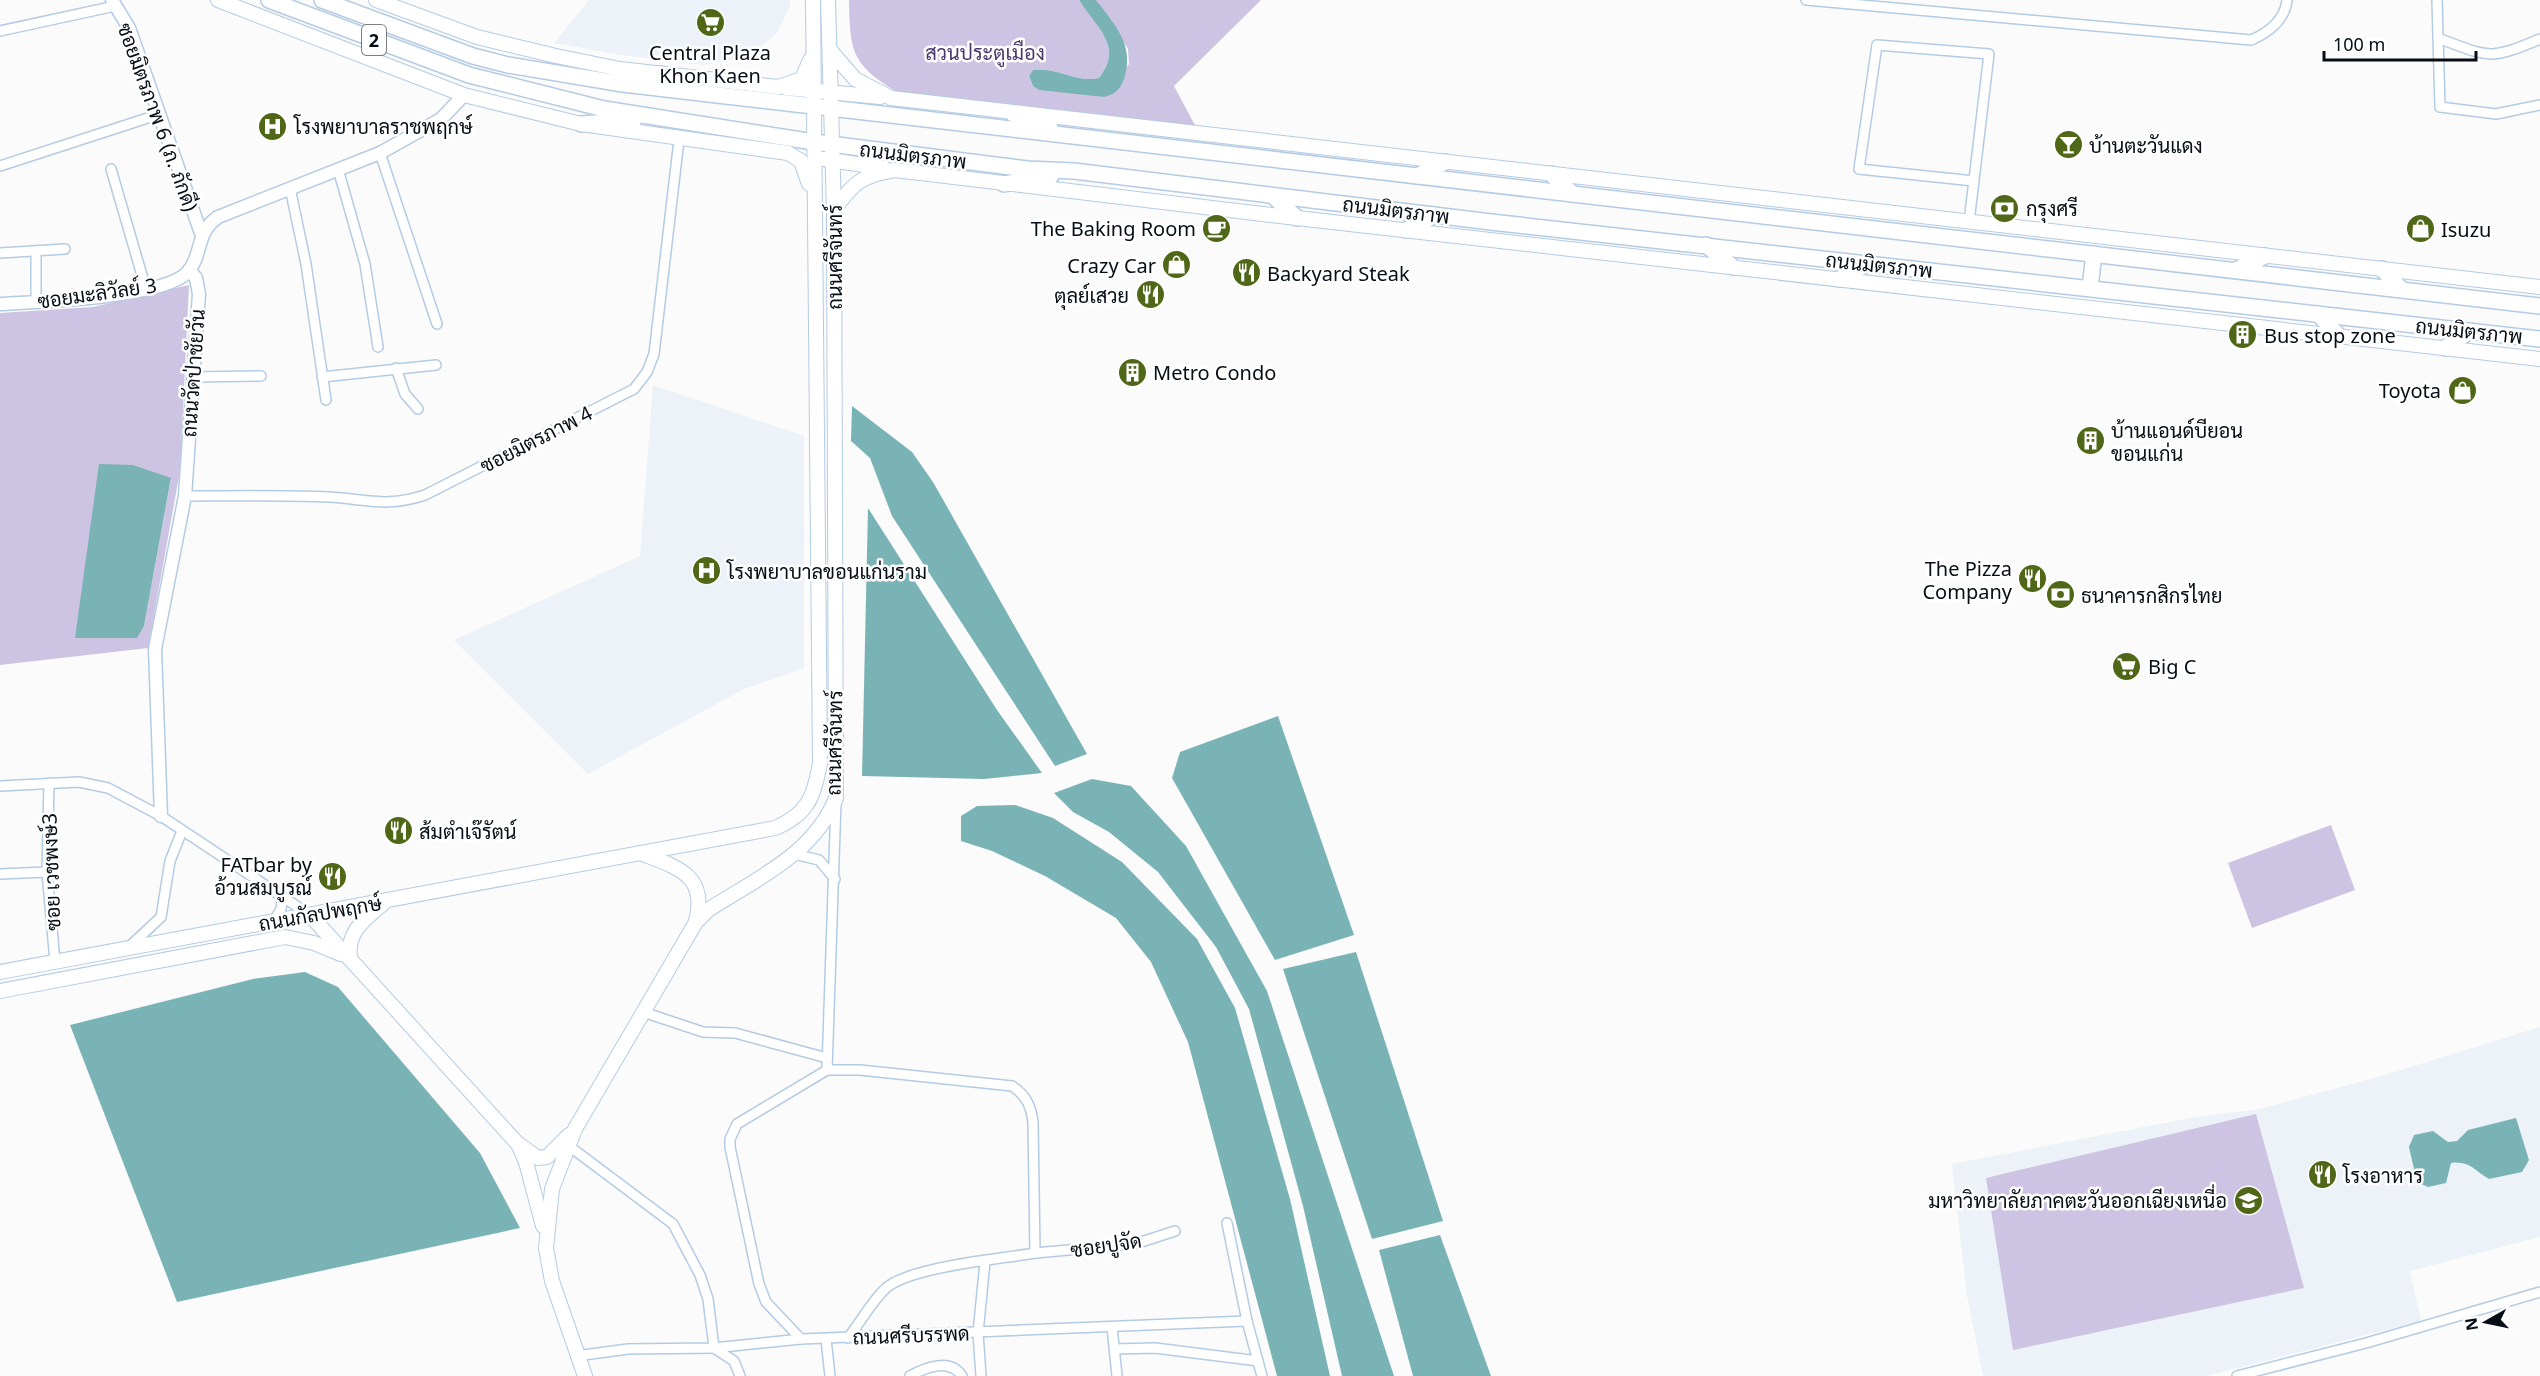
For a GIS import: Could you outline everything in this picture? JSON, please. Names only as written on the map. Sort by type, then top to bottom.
[{"type":"main road","name":"2","points":[[218,0],[464,95]]},
{"type":"main road","name":"ถนนมิตรภาพ","points":[[269,0],[480,78],[556,99],[814,150],[832,160],[895,170],[1297,218],[2540,358]]},
{"type":"main road","name":"ถนนมิตรภาพ","points":[[322,0],[486,59],[591,78],[815,99],[832,109],[2540,306]]},
{"type":"main road","name":"2","points":[[376,0],[491,40],[556,56],[661,74]]},
{"type":"main road","name":"ถนนศรีจันทร์","points":[[813,0],[815,99],[813,206],[820,631],[820,763],[813,792]]},
{"type":"main road","name":"ถนนศรีจันทร์","points":[[585,1376],[576,1356],[552,1281],[546,1237],[552,1189],[575,1129],[696,922],[708,910],[809,842],[823,825],[836,798],[834,210],[828,0]]},
{"type":"main road","points":[[778,87],[802,79],[809,66],[813,46]]},
{"type":"main road","points":[[831,50],[855,79],[891,98]]},
{"type":"main road","points":[[591,78],[661,74],[778,87],[815,99],[832,93],[891,98],[1021,115],[2540,287]]},
{"type":"main road","points":[[464,95],[581,124],[679,140]]},
{"type":"main road","points":[[1021,115],[1073,137]]},
{"type":"main road","points":[[581,124],[655,119]]},
{"type":"main road","name":"ถนนมิตรภาพ","points":[[679,140],[788,153],[814,150],[831,144],[1027,169],[1074,171],[1435,215],[2540,339]]},
{"type":"main road","points":[[788,153],[801,161],[808,174],[813,206]]},
{"type":"main road","points":[[1417,176],[1445,162]]},
{"type":"main road","points":[[834,210],[856,183],[872,173],[895,170]]},
{"type":"main road","points":[[1004,184],[1074,171]]},
{"type":"main road","points":[[1551,174],[1573,194]]},
{"type":"main road","points":[[1273,196],[1297,218]]},
{"type":"main road","points":[[1406,230],[1435,215]]},
{"type":"main road","points":[[1706,245],[1733,267]]},
{"type":"main road","points":[[2090,288],[2094,254]]},
{"type":"main road","points":[[2236,270],[2265,255]]},
{"type":"main road","points":[[1839,279],[1869,263]]},
{"type":"main road","points":[[2382,269],[2401,289]]},
{"type":"main road","points":[[2318,314],[2338,335]]},
{"type":"main road","points":[[2445,348],[2470,331]]},
{"type":"main road","name":"ถนนกัลปพฤกษ์","points":[[0,972],[776,828],[795,819],[813,792]]},
{"type":"main road","points":[[640,853],[672,866],[691,878],[696,886],[700,907],[696,922]]},
{"type":"main road","points":[[350,959],[348,945],[352,935],[386,900]]},
{"type":"main road","points":[[310,915],[517,1143],[538,1158],[547,1157],[575,1129]]},
{"type":"main road","name":"ถนนกัลปพฤกษ์","points":[[0,991],[285,937],[328,947],[350,959]]},
{"type":"main road","points":[[517,1143],[526,1162],[546,1237]]},
{"type":"street","points":[[1806,0],[2252,40],[2268,34],[2286,9],[2287,0]]},
{"type":"street","points":[[2437,0],[2439,106],[2496,114],[2540,105]]},
{"type":"street","points":[[0,31],[113,3]]},
{"type":"street","name":"ซอยมิตรภาพ 6 (ภ. ภักดี)","points":[[113,3],[129,28],[202,236]]},
{"type":"street","points":[[2438,38],[2488,56],[2508,52],[2540,39]]},
{"type":"street","points":[[1969,222],[1974,181],[1989,54],[1877,45],[1859,169],[1974,181]]},
{"type":"street","points":[[189,270],[207,225],[218,217],[380,153],[441,119],[464,95]]},
{"type":"street","points":[[0,166],[160,114]]},
{"type":"street","name":"ซอยมิตรภาพ 4","points":[[185,496],[331,497],[379,503],[402,502],[425,495],[634,388],[647,372],[654,354],[679,140]]},
{"type":"street","points":[[380,153],[437,324]]},
{"type":"street","points":[[111,169],[146,289]]},
{"type":"street","points":[[338,169],[365,264],[378,347]]},
{"type":"street","points":[[290,188],[306,264],[326,400]]},
{"type":"street","points":[[0,253],[65,249]]},
{"type":"street","points":[[36,251],[36,302]]},
{"type":"street","name":"ถนนวัดป่าชัยวัน","points":[[161,816],[154,650],[185,496],[199,294],[196,278],[189,270]]},
{"type":"street","name":"ซอยมะลิวัลย์ 3","points":[[0,304],[82,299],[146,289],[177,281],[189,270]]},
{"type":"street","points":[[322,377],[436,365]]},
{"type":"street","points":[[396,368],[405,394],[418,410]]},
{"type":"street","points":[[193,377],[261,376]]},
{"type":"street","points":[[0,786],[79,782],[108,788],[161,816],[279,892],[310,915]]},
{"type":"street","name":"ซอย เวชพงษ์3","points":[[49,783],[47,872],[55,962]]},
{"type":"street","points":[[827,1070],[836,798]]},
{"type":"street","points":[[127,949],[161,917],[170,861],[182,831]]},
{"type":"street","points":[[794,854],[819,860],[835,879]]},
{"type":"street","points":[[0,874],[47,872]]},
{"type":"street","points":[[272,922],[281,911],[283,903],[279,892]]},
{"type":"street","points":[[190,937],[193,954]]},
{"type":"street","points":[[642,1012],[703,1032],[743,1034],[827,1058]]},
{"type":"street","points":[[801,1339],[766,1302],[762,1293],[730,1139],[737,1124],[745,1118],[827,1070],[860,1070],[1012,1086],[1020,1090],[1029,1104],[1033,1122],[1035,1253]]},
{"type":"street","points":[[569,1146],[673,1224],[700,1275],[708,1299],[714,1348],[734,1361],[740,1376]]},
{"type":"street","points":[[1227,1223],[1247,1321],[1262,1376]]},
{"type":"street","name":"ซอยปูจัด","points":[[848,1338],[884,1290],[894,1281],[934,1269],[1035,1253],[1135,1244],[1175,1231]]},
{"type":"street","points":[[981,1376],[978,1333],[985,1262]]},
{"type":"street","points":[[2237,1376],[2366,1343],[2540,1292]]},
{"type":"street","name":"ถนนศรีบรรพด","points":[[576,1356],[628,1349],[714,1348],[801,1339],[1247,1321]]},
{"type":"street","points":[[1112,1327],[1117,1376]]},
{"type":"street","points":[[825,1339],[830,1376]]},
{"type":"street","points":[[1115,1349],[1155,1348],[1258,1361]]},
{"type":"street","points":[[910,1376],[921,1370],[948,1364],[957,1369],[962,1376]]},
{"type":"shaded area","points":[[589,0],[790,0],[790,6],[777,33],[756,50],[742,58],[703,65],[621,55],[554,43]]},
{"type":"shaded area","name":"โรงพยาบาลขอนแก่นราม","points":[[653,385],[804,436],[804,668],[744,689],[588,774],[454,640],[640,556]]},
{"type":"shaded area","name":"มหาวิทยาลัยภาคตะวันออกเฉียงเหนี่อ","points":[[2540,1027],[2540,1237],[2410,1271],[2421,1321],[2206,1376],[1983,1376],[1967,1296],[1952,1164],[2196,1117],[2259,1109],[2378,1077]]},
{"type":"green space","name":"สวนประตูเมือง","points":[[849,0],[1079,0],[1100,29],[1108,47],[1109,57],[1099,78],[1082,78],[1041,69],[1033,70],[1029,76],[1033,86],[1104,97],[1129,64],[1128,49],[1096,0],[1261,0],[1174,86],[1196,127],[897,92],[870,73],[856,55],[850,32]]},
{"type":"green space","points":[[189,285],[180,471],[148,648],[0,665],[0,313],[93,307]],"holes":[[[171,479],[144,626],[136,638],[75,638]]]},
{"type":"green space","points":[[2331,825],[2355,890],[2252,928],[2228,863]]},
{"type":"green space","points":[[2256,1114],[2304,1288],[2013,1350],[1986,1178]]},
{"type":"water","points":[[1079,0],[1096,0],[1117,28],[1125,46],[1127,67],[1124,79],[1117,91],[1104,97],[1039,90],[1033,86],[1029,76],[1033,70],[1041,69],[1082,78],[1099,78],[1109,57],[1108,47],[1100,29]]},
{"type":"water","points":[[852,406],[912,452],[933,482],[1087,754],[1055,766],[892,516],[870,458],[851,441]]},
{"type":"water","points":[[99,464],[133,465],[171,478],[144,626],[137,638],[75,638]]},
{"type":"water","points":[[868,508],[997,710],[1042,773],[984,779],[862,776]]},
{"type":"water","points":[[1278,716],[1354,935],[1275,960],[1172,778],[1180,752]]},
{"type":"water","points":[[1092,779],[1131,786],[1186,846],[1267,991],[1394,1376],[1342,1376],[1303,1206],[1249,1009],[1216,947],[1158,872],[1109,832],[1073,812],[1054,793]]},
{"type":"water","points":[[1015,805],[1053,818],[1122,862],[1197,939],[1235,1008],[1290,1199],[1330,1376],[1277,1376],[1188,1042],[1151,962],[1116,918],[1045,876],[992,851],[961,841],[961,816],[977,806]]},
{"type":"water","points":[[1356,952],[1443,1221],[1372,1239],[1283,969]]},
{"type":"water","points":[[305,972],[338,987],[480,1153],[520,1228],[177,1302],[70,1025],[253,979]]},
{"type":"water","points":[[2516,1118],[2529,1160],[2522,1172],[2489,1179],[2472,1167],[2457,1162],[2451,1163],[2446,1183],[2428,1187],[2417,1182],[2409,1147],[2414,1135],[2433,1131],[2448,1142],[2457,1141],[2468,1130]]},
{"type":"water","points":[[1440,1235],[1491,1376],[1413,1376],[1379,1250]]},
{"type":"place","name":"Central Plaza Khon Kaen","points":[[710,22]]},
{"type":"place","name":"โรงพยาบาลราชพฤกษ์","points":[[273,126]]},
{"type":"place","name":"บ้านตะวันแดง","points":[[2068,145]]},
{"type":"place","name":"กรุงศรี","points":[[2005,208]]},
{"type":"place","name":"The Baking Room","points":[[1217,228]]},
{"type":"place","name":"Isuzu","points":[[2420,229]]},
{"type":"place","name":"Crazy Car","points":[[1177,265]]},
{"type":"place","name":"Backyard Steak","points":[[1246,273]]},
{"type":"place","name":"ตุลย์เสวย","points":[[1150,295]]},
{"type":"place","name":"Bus stop zone","points":[[2243,335]]},
{"type":"place","name":"Metro Condo","points":[[1132,372]]},
{"type":"place","name":"Toyota","points":[[2462,390]]},
{"type":"place","name":"บ้านแอนด์บียอน ขอนแก่น","points":[[2090,441]]},
{"type":"place","name":"โรงพยาบาลขอนแก่นราม","points":[[706,571]]},
{"type":"place","name":"The Pizza Company","points":[[2033,579]]},
{"type":"place","name":"ธนาคารกสิกรไทย","points":[[2060,595]]},
{"type":"place","name":"Big C","points":[[2127,666]]},
{"type":"place","name":"ส้มตำเจ๊รัตน์","points":[[398,831]]},
{"type":"place","name":"FATbar by อ้วนสมบูรณ์","points":[[333,876]]},
{"type":"place","name":"โรงอาหาร","points":[[2322,1175]]},
{"type":"place","name":"มหาวิทยาลัยภาคตะวันออกเฉียงเหนี่อ","points":[[2248,1200]]}]
